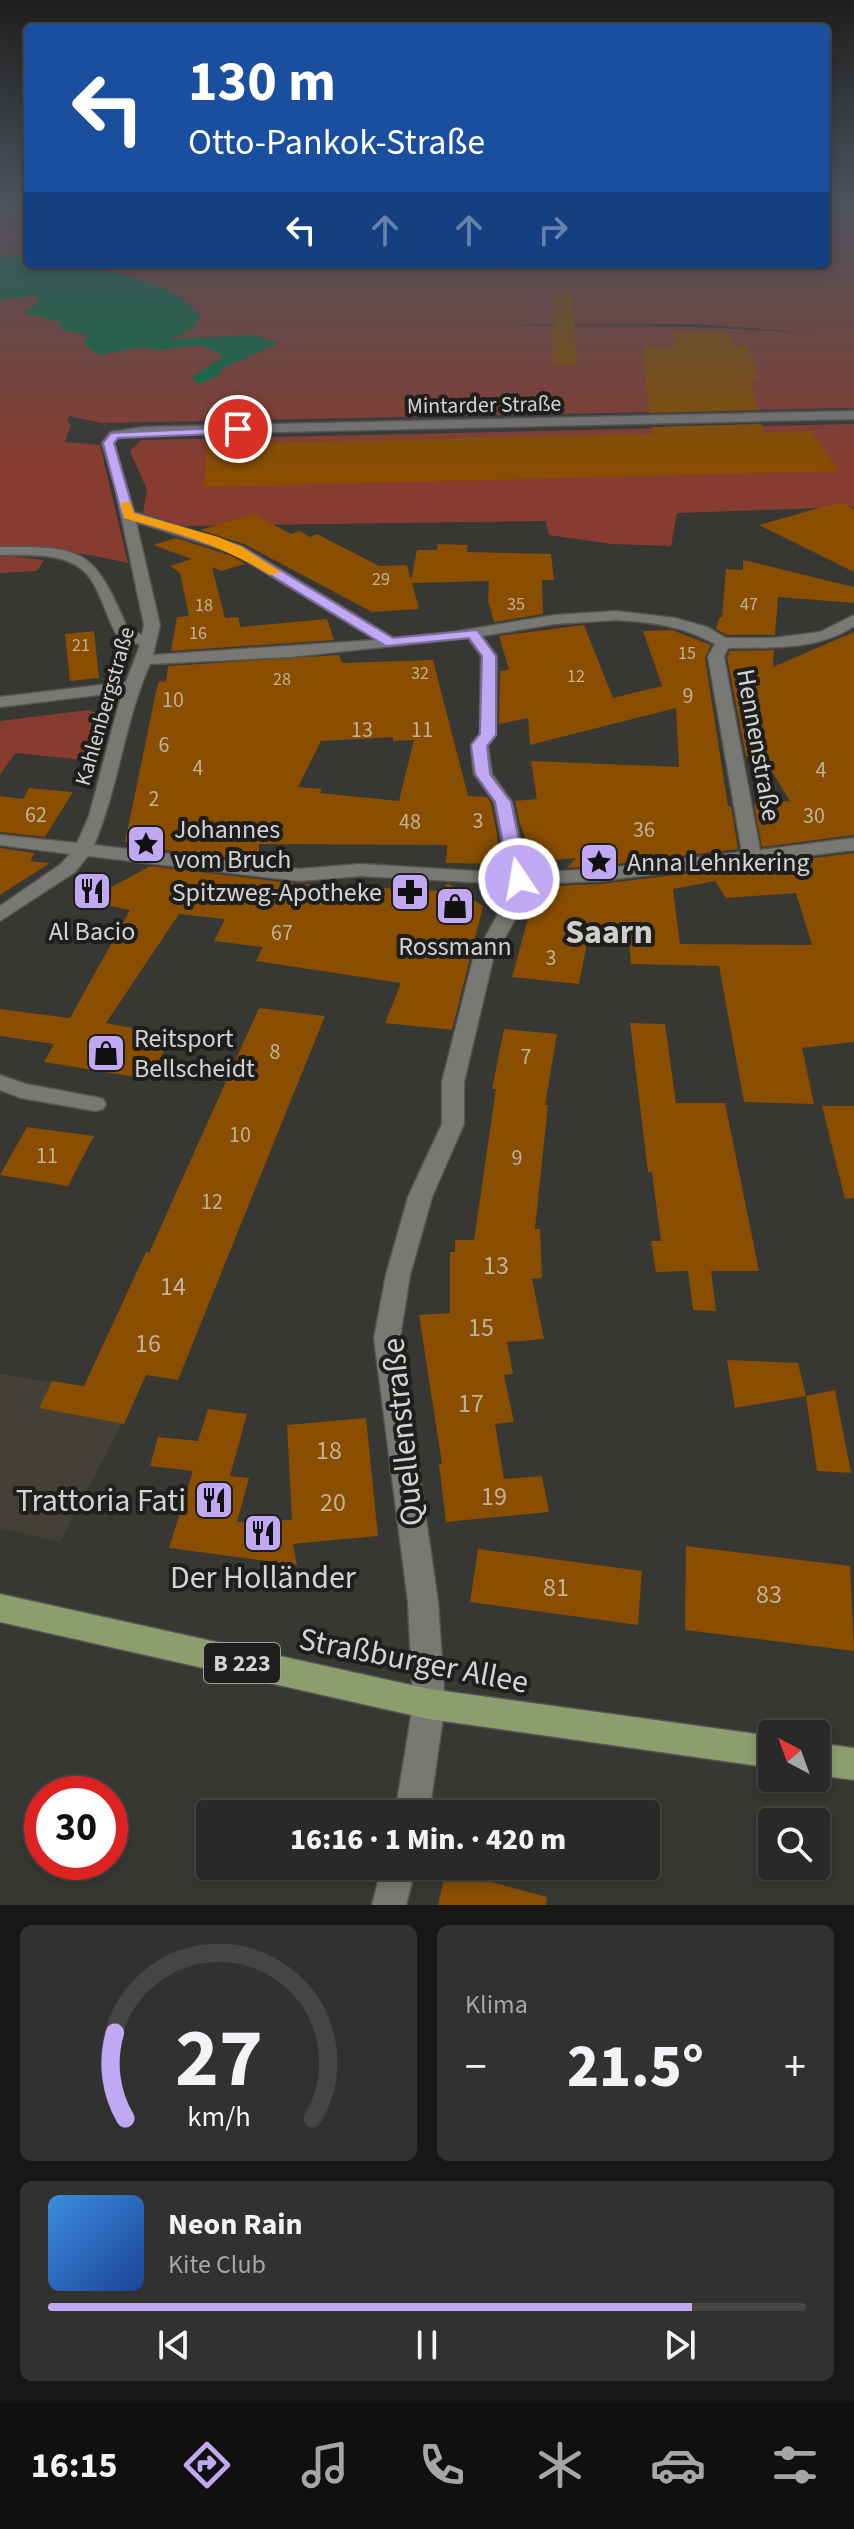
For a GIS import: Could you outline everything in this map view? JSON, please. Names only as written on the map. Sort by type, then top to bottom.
[{"type":"main road","name":"Straßburger Allee","points":[[0,1608],[429,1704],[758,1750]]},
{"type":"main road","points":[[830,1761],[854,1764]]},
{"type":"street","name":"Mintarder Straße","points":[[114,435],[144,431],[854,415]]},
{"type":"street","name":"Kahlenbergstraße","points":[[83,850],[98,816],[132,686],[152,625],[128,515],[108,443],[114,435]]},
{"type":"street","points":[[128,515],[238,550],[391,643]]},
{"type":"street","points":[[0,551],[22,551],[81,560],[93,571],[122,632],[146,651],[391,643],[552,621],[636,617],[690,626],[711,634],[723,643],[795,640],[826,634],[845,627],[854,619]]},
{"type":"street","points":[[472,633],[489,656],[488,735],[479,745],[483,774],[503,802],[519,879]]},
{"type":"street","name":"Hennenstraße","points":[[723,643],[716,657],[752,857]]},
{"type":"street","points":[[0,702],[132,686]]},
{"type":"street","points":[[0,840],[299,875],[360,870],[519,879],[600,875],[854,844]]},
{"type":"street","points":[[0,915],[68,868],[83,850]]},
{"type":"street","name":"Quellenstraße","points":[[414,1800],[429,1704],[423,1602],[387,1338],[398,1275],[420,1197],[453,1124],[453,1082],[483,959],[513,905],[519,879]]},
{"type":"street","points":[[0,1082],[21,1091],[95,1104]]},
{"type":"street","points":[[389,1905],[395,1880]]},
{"type":"shaded area","points":[[0,293],[854,293],[854,408],[101,423],[70,416],[67,421],[71,425],[65,442],[100,445],[128,563],[0,546]],"holes":[[[697,324],[812,333],[692,327],[480,325]]]},
{"type":"shaded area","points":[[0,293],[172,293],[187,302],[200,317],[192,329],[171,339],[254,335],[279,343],[223,368],[218,376],[200,384],[191,377],[220,359],[221,353],[201,346],[163,350],[136,348],[99,355],[83,343],[89,336],[63,330],[60,322],[24,313],[39,301],[35,296],[0,300]]},
{"type":"shaded area","points":[[854,424],[854,507],[677,513],[671,546],[612,544],[549,535],[546,521],[181,526],[143,513],[147,490],[130,451],[141,440]]},
{"type":"shaded area","points":[[0,555],[44,560],[37,571],[0,573]]},
{"type":"shaded area","points":[[88,710],[98,713],[85,760],[15,753],[0,775],[0,721]]},
{"type":"shaded area","points":[[0,1374],[136,1396],[60,1542],[0,1528]]},
{"type":"building","points":[[554,293],[572,293],[576,365],[552,365]]},
{"type":"building","points":[[672,332],[730,333],[732,346],[748,346],[758,380],[750,380],[758,410],[649,413],[643,347],[675,348]]},
{"type":"building","points":[[762,424],[764,432],[812,431],[838,471],[204,487],[207,444],[653,434],[651,427]]},
{"type":"building","points":[[840,502],[854,509],[854,572],[759,525]]},
{"type":"building","points":[[253,514],[291,534],[299,531],[310,537],[317,534],[379,566],[407,565],[411,580],[417,550],[437,550],[438,544],[468,545],[467,552],[551,554],[554,580],[542,580],[543,614],[494,622],[488,601],[489,581],[412,583],[419,609],[372,612],[244,544],[200,530]]},
{"type":"building","points":[[176,538],[232,556],[245,564],[221,571],[212,567],[225,618],[238,617],[240,627],[327,619],[334,640],[171,651],[177,617],[189,616],[180,573],[170,566],[192,559],[153,545]]},
{"type":"building","points":[[743,560],[854,587],[854,603],[778,597],[775,635],[727,635],[716,629],[722,617],[726,569],[743,570]]},
{"type":"building","points":[[584,625],[613,698],[662,686],[643,631],[672,630],[711,645],[705,658],[728,806],[731,806],[738,849],[600,866],[567,868],[576,858],[535,862],[520,824],[515,801],[537,799],[531,761],[679,767],[676,708],[530,745],[528,718],[499,724],[500,671],[509,670],[499,636]]},
{"type":"building","points":[[94,631],[99,678],[70,681],[65,634]]},
{"type":"building","points":[[854,632],[854,835],[762,847],[754,804],[790,801],[763,757],[746,756],[727,657],[730,651],[774,650],[773,667]]},
{"type":"building","points":[[339,655],[342,663],[433,660],[468,796],[487,797],[491,803],[498,840],[496,864],[446,863],[447,845],[259,844],[258,861],[147,848],[125,842],[156,692],[159,681],[166,682],[168,666]],"holes":[[[393,737],[393,741],[414,740],[399,801],[320,793],[322,789],[298,787],[321,741]]]},
{"type":"building","points":[[29,788],[73,792],[45,837],[0,832],[0,796],[23,799]]},
{"type":"building","points":[[0,848],[35,853],[30,861],[50,863],[0,895]]},
{"type":"building","points":[[854,853],[854,1042],[802,1048],[814,1104],[744,1102],[719,966],[631,964],[629,942],[588,938],[579,984],[512,977],[530,911],[551,886],[600,884]],"holes":[[[715,881],[726,898],[796,893],[812,945],[680,944],[673,889]]]},
{"type":"building","points":[[150,866],[299,884],[445,891],[446,884],[449,884],[483,906],[452,1030],[385,1023],[401,983],[256,961],[263,947],[214,941],[225,919],[179,914],[106,1023],[174,1036],[147,1079],[44,1062],[54,1044],[0,1036],[0,1009],[70,1018],[130,910],[86,901]]},
{"type":"building","points":[[259,1008],[325,1016],[178,1380],[146,1375],[124,1424],[39,1408],[52,1381],[84,1386],[146,1252],[149,1253]]},
{"type":"building","points":[[630,1023],[665,1024],[676,1103],[725,1103],[759,1271],[711,1271],[716,1311],[693,1310],[688,1271],[656,1272],[651,1241],[661,1241],[652,1172],[648,1172]]},
{"type":"building","points":[[504,1029],[557,1034],[545,1105],[548,1105],[535,1229],[540,1229],[542,1278],[532,1279],[544,1339],[507,1342],[513,1374],[504,1375],[514,1422],[495,1424],[504,1479],[542,1476],[549,1512],[446,1522],[439,1464],[442,1464],[419,1315],[450,1313],[450,1252],[455,1252],[455,1240],[474,1240],[496,1089],[492,1089]]},
{"type":"building","points":[[822,1106],[854,1106],[854,1198],[845,1199]]},
{"type":"building","points":[[27,1127],[94,1136],[68,1186],[0,1175]]},
{"type":"building","points":[[727,1360],[798,1363],[806,1396],[735,1408]]},
{"type":"building","points":[[835,1390],[851,1473],[817,1471],[806,1396]]},
{"type":"building","points":[[208,1409],[247,1414],[230,1476],[249,1478],[237,1522],[292,1520],[287,1425],[366,1418],[378,1536],[293,1544],[297,1565],[169,1548],[193,1471],[150,1466],[158,1437],[198,1441]]},
{"type":"building","points":[[686,1546],[850,1566],[854,1651],[685,1630]]},
{"type":"building","points":[[478,1549],[642,1571],[638,1625],[470,1602]]},
{"type":"building","points":[[444,1880],[483,1880],[547,1897],[546,1905],[438,1905]]},
{"type":"slow traffic","points":[[126,504],[128,515],[213,540],[238,550],[275,572]]},
{"type":"place","name":"Johannes vom Bruch","points":[[146,844]]},
{"type":"place","name":"Anna Lehnkering","points":[[599,862]]},
{"type":"place","name":"Al Bacio","points":[[92,891]]},
{"type":"place","name":"Spitzweg-Apotheke","points":[[410,892]]},
{"type":"place","name":"Rossmann","points":[[455,906]]},
{"type":"place","name":"Reitsport Bellscheidt","points":[[106,1053]]},
{"type":"place","name":"Trattoria Fati","points":[[214,1500]]},
{"type":"place","name":"Der Holländer","points":[[263,1533]]},
{"type":"district","name":"Saarn","points":[[609,931]]},
{"type":"route","points":[[238,429],[144,431],[114,435],[108,443],[128,515],[238,550],[391,643],[472,633],[489,656],[488,735],[479,745],[483,774],[503,802],[519,879]]}]
